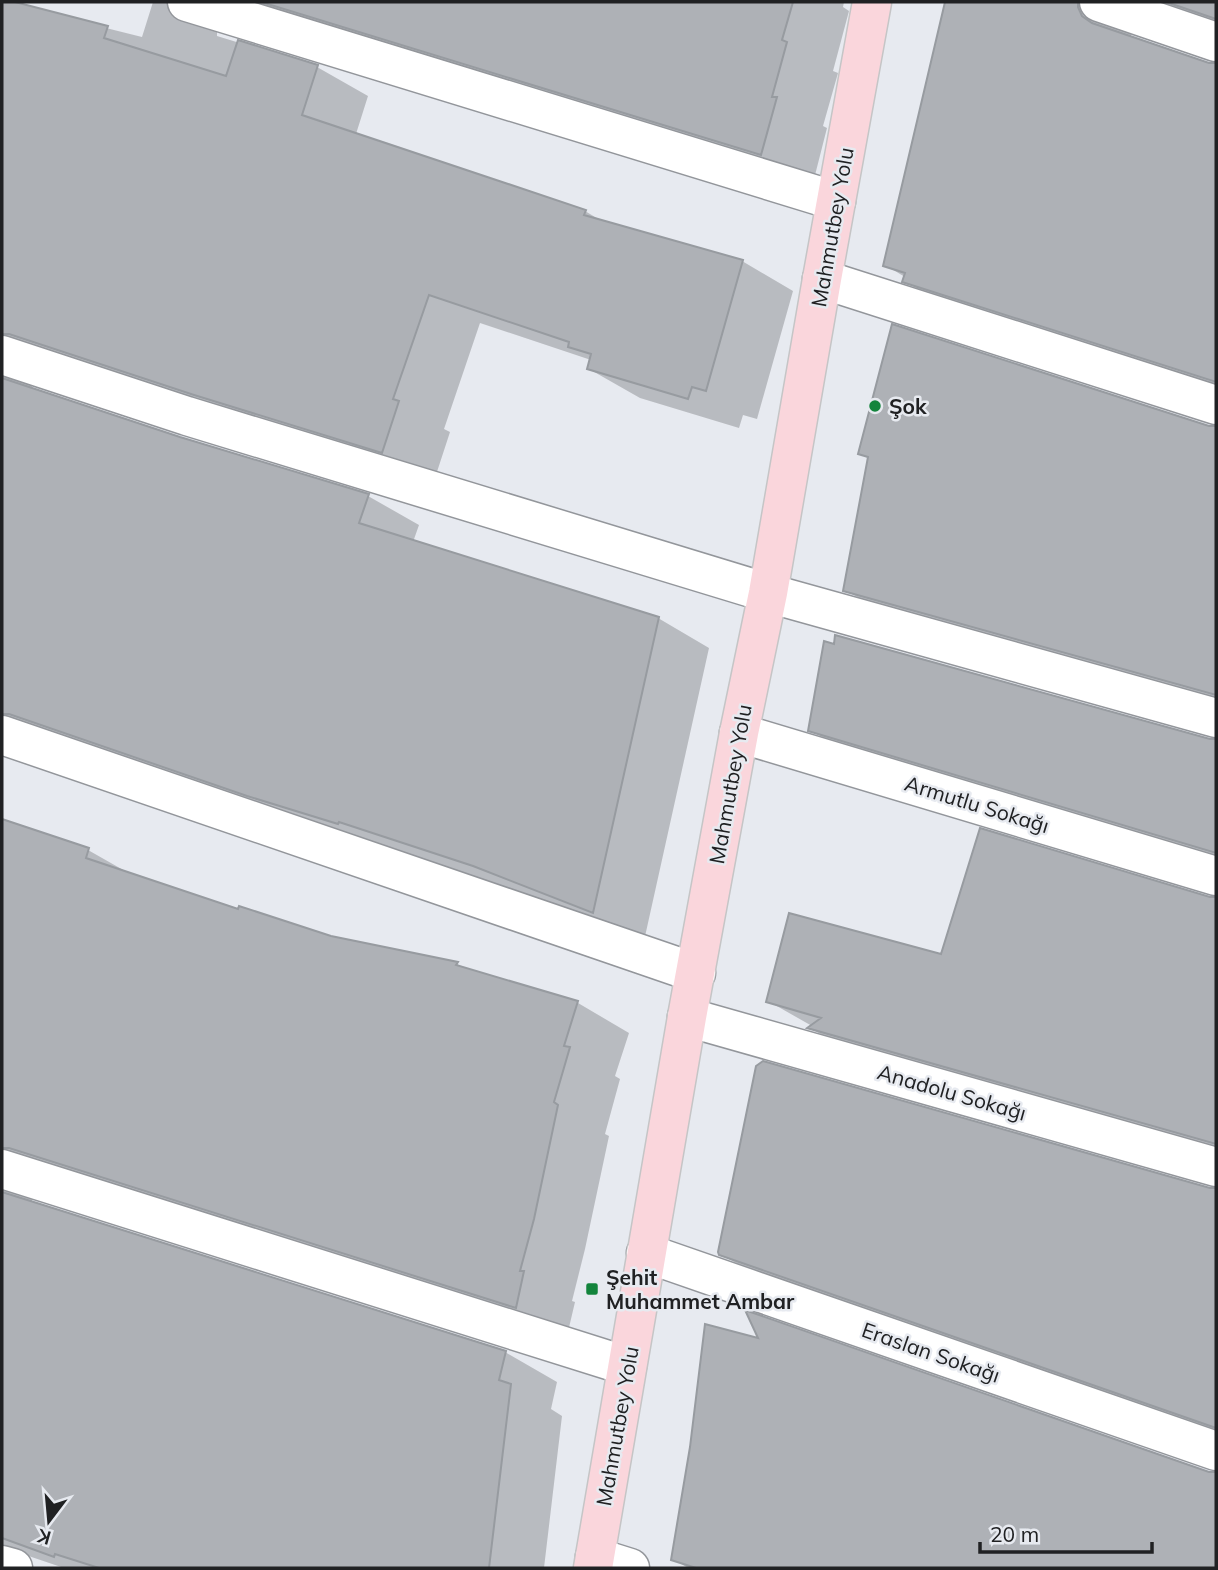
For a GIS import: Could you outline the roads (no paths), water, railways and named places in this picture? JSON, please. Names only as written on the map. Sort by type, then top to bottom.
[{"type":"main road","name":"Mahmutbey Yolu","points":[[606,1564],[627,1366],[646,1252],[738,733],[768,593],[873,2]]},
{"type":"street","points":[[187,2],[836,201]]},
{"type":"street","points":[[1099,2],[1216,42]]},
{"type":"street","points":[[822,279],[1216,405]]},
{"type":"street","points":[[2,355],[187,416],[768,593],[1216,718]]},
{"type":"street","name":"Armutlu Sokağı","points":[[738,733],[1216,876]]},
{"type":"street","points":[[2,735],[696,973]]},
{"type":"street","name":"Anadolu Sokağı","points":[[687,1017],[1216,1167]]},
{"type":"street","points":[[2,1169],[627,1366]]},
{"type":"street","name":"Eraslan Sokağı","points":[[646,1252],[1216,1451]]},
{"type":"street","points":[[2,1565],[13,1568]]},
{"type":"place","name":"Şok","points":[[875,406]]},
{"type":"place","name":"Şehit Muhammet Ambar","points":[[592,1289]]}]
